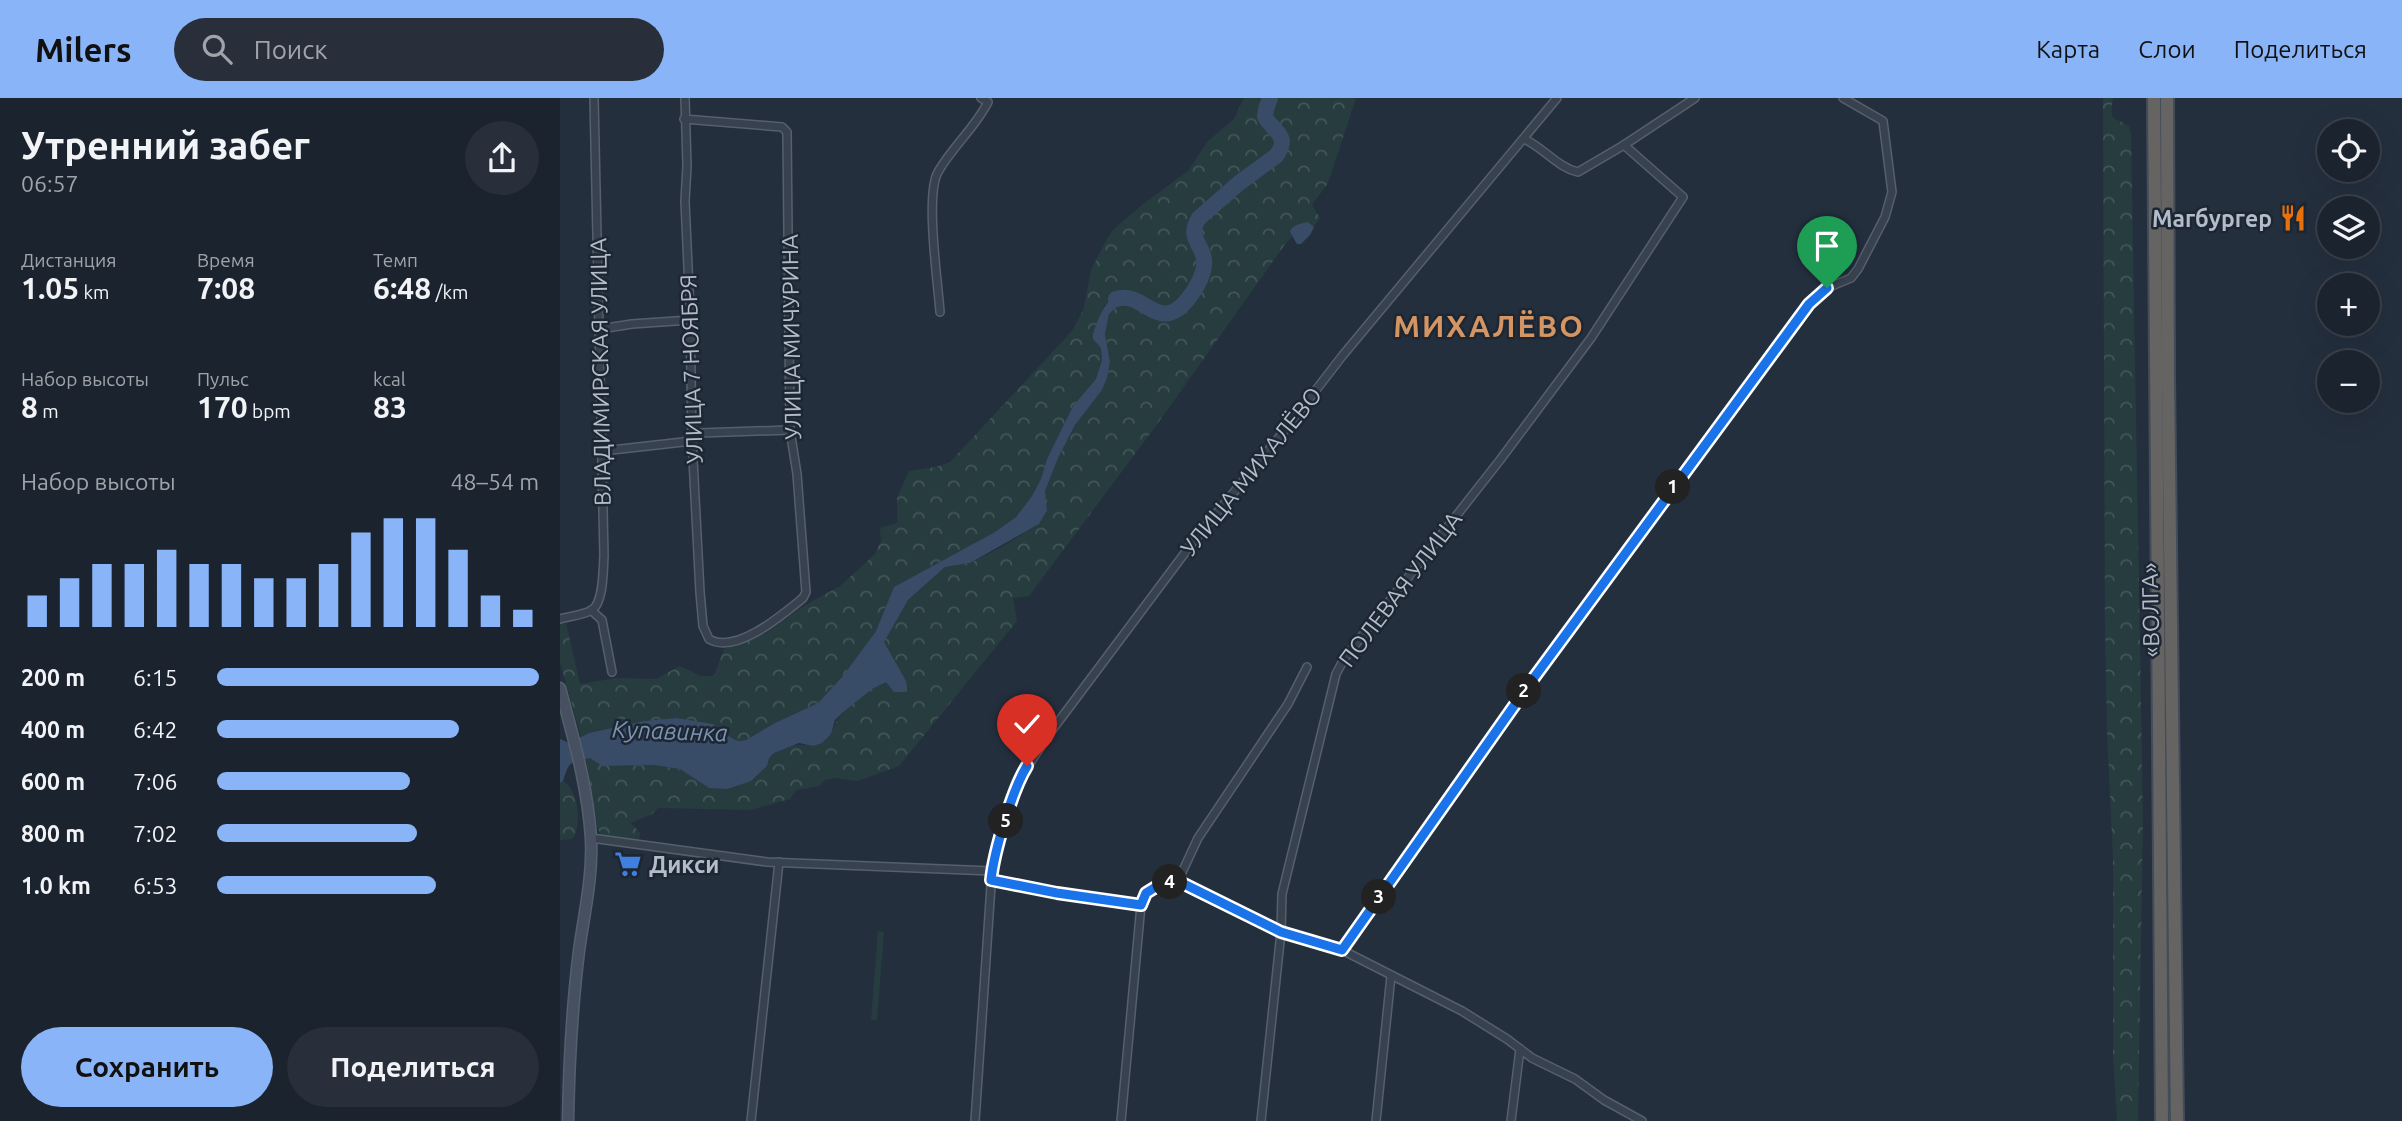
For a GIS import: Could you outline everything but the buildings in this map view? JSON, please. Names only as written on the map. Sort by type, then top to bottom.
[{"type":"highway","name":"«ВОЛГА»","points":[[2154,98],[2162,1121]]},
{"type":"highway","name":"«ВОЛГА»","points":[[2167,98],[2177,1121]]},
{"type":"main road","points":[[560,688],[582,772],[591,838],[590,871],[569,1053],[569,1121]]},
{"type":"street","name":"ВЛАДИМИРСКАЯ УЛИЦА","points":[[591,610],[597,605],[604,556],[594,98]]},
{"type":"street","name":"УЛИЦА 7 НОЯБРЯ","points":[[685,98],[685,201],[692,440],[700,592],[703,626],[709,639]]},
{"type":"street","points":[[940,312],[933,186],[939,171],[980,118],[988,102],[981,98]]},
{"type":"street","name":"УЛИЦА МИХАЛЁВО","points":[[975,1121],[992,871],[1022,775],[1046,737],[1193,542],[1343,355],[1557,98]]},
{"type":"street","points":[[1524,139],[1536,144],[1564,169],[1578,172],[1695,98]]},
{"type":"street","points":[[1342,950],[1533,679],[1809,304],[1827,288],[1851,278],[1858,269],[1890,204],[1892,192],[1883,121],[1843,98]]},
{"type":"street","name":"УЛИЦА МИЧУРИНА","points":[[684,119],[782,127],[787,132],[790,430],[797,474],[806,592],[798,603],[755,633],[722,643],[709,639]]},
{"type":"street","name":"ПОЛЕВАЯ УЛИЦА","points":[[1261,1121],[1284,884],[1334,681],[1344,659],[1575,360],[1683,197],[1624,145]]},
{"type":"street","points":[[600,329],[690,320]]},
{"type":"street","points":[[603,451],[684,442],[692,440],[699,433],[790,430]]},
{"type":"street","points":[[560,619],[591,610],[602,620],[612,671]]},
{"type":"street","points":[[1178,881],[1198,838],[1288,704],[1307,667]]},
{"type":"street","points":[[591,838],[779,862],[992,871]]},
{"type":"street","points":[[751,1121],[779,862]]},
{"type":"street","points":[[991,880],[1141,905]]},
{"type":"street","points":[[1121,1121],[1141,905],[1146,893],[1159,885],[1178,881],[1281,932],[1342,950],[1462,1011],[1540,1062],[1575,1079],[1604,1100],[1642,1121]]},
{"type":"street","points":[[1376,1121],[1391,976]]},
{"type":"street","points":[[1511,1121],[1520,1049]]},
{"type":"green space","points":[[1244,98],[1356,98],[1328,183],[1312,205],[1320,218],[1314,227],[1308,222],[1290,232],[1292,237],[1029,596],[1013,598],[1017,621],[899,766],[858,781],[834,778],[825,780],[819,786],[796,790],[790,799],[751,810],[658,808],[652,814],[631,823],[640,833],[639,842],[603,838],[598,829],[586,759],[590,758],[602,766],[654,765],[680,769],[709,788],[784,748],[795,745],[813,746],[831,734],[845,710],[867,691],[886,682],[906,681],[883,643],[908,600],[945,567],[970,563],[1039,524],[1047,512],[1045,491],[1058,458],[1075,425],[1102,390],[1107,378],[1110,362],[1105,334],[1109,314],[1118,306],[1132,302],[1104,305],[1093,334],[1101,348],[1102,360],[1096,379],[1073,406],[1047,459],[1041,479],[1016,517],[995,532],[894,587],[876,631],[843,676],[818,703],[746,740],[738,741],[713,724],[677,718],[644,721],[581,737],[560,662],[560,624],[566,623],[580,684],[617,678],[656,679],[680,666],[701,676],[714,676],[724,649],[765,634],[802,607],[840,586],[875,554],[881,541],[880,528],[897,523],[897,498],[909,471],[950,462],[1072,331],[1084,308],[1091,270],[1108,237],[1142,205],[1189,170],[1207,142],[1234,119]]},
{"type":"green space","points":[[2103,98],[2113,98],[2112,115],[2129,126],[2131,133],[2143,820],[2138,1121],[2117,1121],[2113,1054],[2113,859],[2105,630]]},
{"type":"green space","points":[[563,781],[572,791],[578,817],[572,839],[560,840],[560,783]]},
{"type":"green space","points":[[878,931],[884,932],[877,1020],[871,1020]]},
{"type":"water","points":[[1308,222],[1314,227],[1310,235],[1301,244],[1297,244],[1291,229]]},
{"type":"water","points":[[1123,291],[1131,291],[1135,300],[1118,306],[1109,314],[1105,334],[1110,362],[1107,378],[1102,390],[1075,425],[1058,458],[1045,491],[1047,511],[1039,524],[970,563],[945,567],[908,600],[884,642],[906,681],[905,692],[894,692],[886,682],[872,689],[835,720],[831,734],[822,743],[813,746],[799,743],[774,753],[767,766],[751,781],[727,789],[709,788],[680,769],[654,765],[602,766],[590,758],[571,764],[560,783],[560,739],[569,743],[589,733],[644,721],[677,718],[713,724],[738,741],[746,740],[818,703],[843,676],[876,631],[894,587],[995,532],[1016,517],[1032,496],[1073,406],[1096,379],[1102,360],[1101,348],[1093,339],[1093,334],[1100,315],[1107,303]]},
{"type":"waterway","name":"Купавинка","points":[[1116,299],[1135,300],[1160,313],[1177,309],[1188,299],[1200,280],[1204,264],[1194,230],[1199,218],[1239,183],[1276,156],[1280,149],[1280,135],[1265,117],[1270,98]]},
{"type":"place","name":"Магбургер","points":[[2293,218]]},
{"type":"place","name":"Дикси","points":[[628,864]]},
{"type":"district","name":"МИХАЛЁВО","points":[[1489,326]]},
{"type":"route","points":[[1027,766],[1017,787],[993,863],[991,880],[1141,905],[1146,893],[1159,885],[1178,881],[1281,932],[1342,950],[1533,679],[1809,304],[1827,288]]}]
